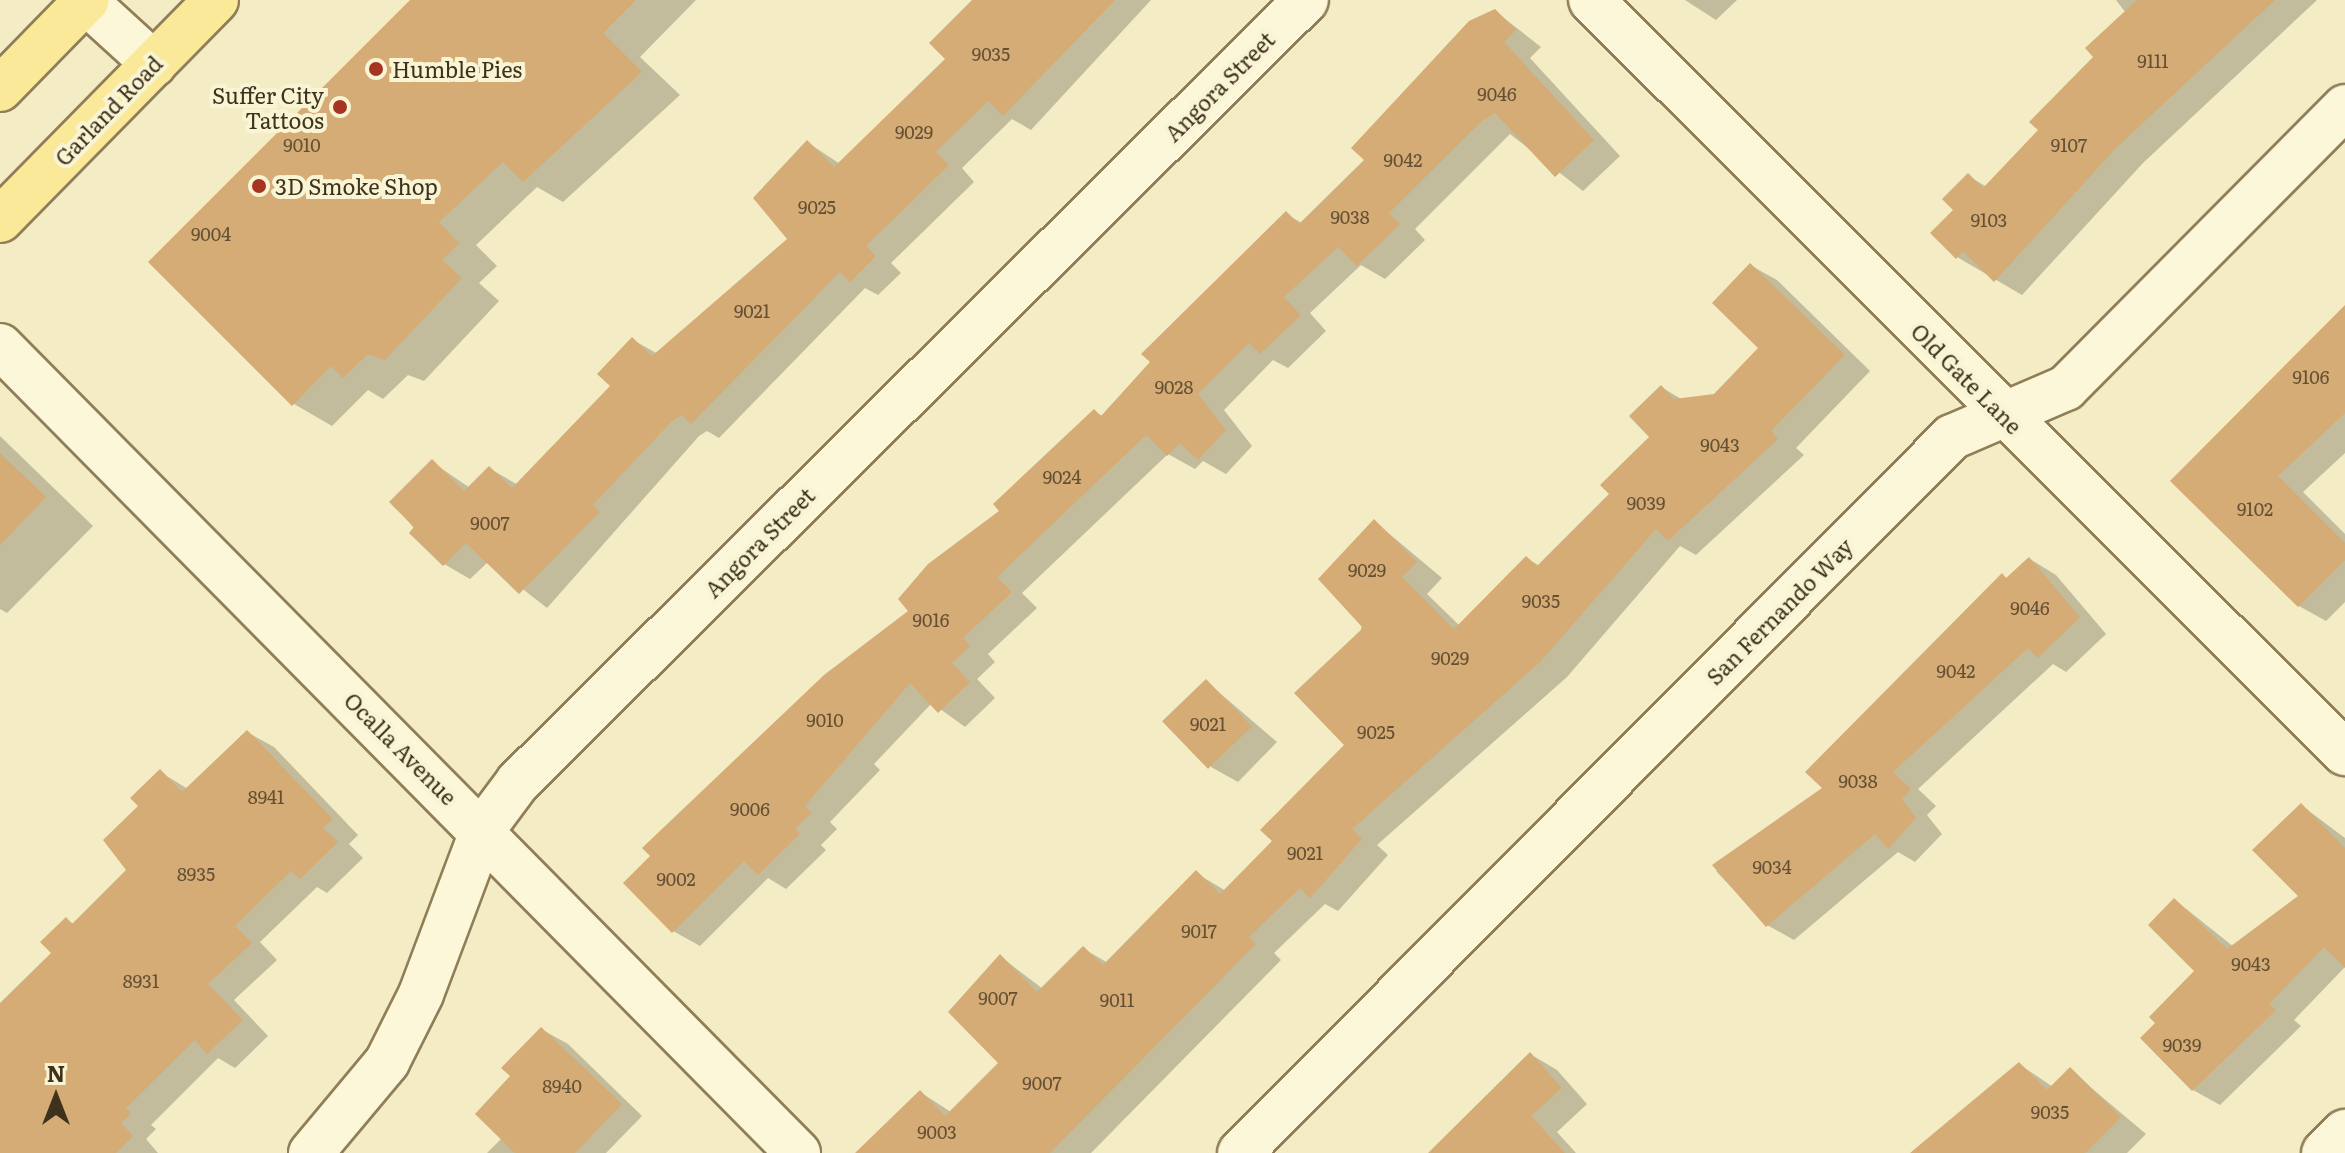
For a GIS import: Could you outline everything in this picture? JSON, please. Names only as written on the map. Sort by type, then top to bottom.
[{"type":"main road","points":[[0,89],[86,0]]},
{"type":"main road","name":"Garland Road","points":[[0,220],[216,0]]},
{"type":"street","points":[[86,0],[154,64]]},
{"type":"street","name":"Angora Street","points":[[311,1153],[387,1062],[421,994],[483,829],[518,782],[1306,0]]},
{"type":"street","name":"Old Gate Lane","points":[[1591,0],[2345,753]]},
{"type":"street","name":"San Fernando Way","points":[[1240,1153],[1952,437],[2066,388],[2345,107]]},
{"type":"street","name":"Ocalla Avenue","points":[[0,346],[483,829],[798,1153]]},
{"type":"street","points":[[2324,1153],[2345,1132]]},
{"type":"building","points":[[410,0],[636,0],[603,33],[642,72],[523,182],[503,162],[439,222],[459,243],[442,260],[462,278],[385,360],[368,354],[343,378],[331,366],[292,406],[148,262]]},
{"type":"building","points":[[972,0],[1115,0],[1003,116],[988,101],[936,152],[949,165],[866,246],[876,256],[850,282],[840,272],[691,424],[682,415],[672,421],[593,505],[600,512],[519,594],[466,543],[443,566],[409,533],[414,527],[389,502],[432,459],[464,491],[489,466],[512,488],[610,386],[597,374],[632,337],[652,356],[787,239],[753,198],[807,140],[834,167],[945,59],[929,43]]},
{"type":"building","points":[[2137,0],[2275,0],[2116,148],[1994,282],[1963,251],[1956,259],[1930,233],[1953,210],[1942,199],[1968,173],[1983,188],[2038,130],[2029,122],[2093,57],[2085,48]]},
{"type":"building","points":[[1495,9],[1516,30],[1504,42],[1594,140],[1555,177],[1495,113],[1483,120],[1389,213],[1400,224],[1357,266],[1338,247],[1284,297],[1301,315],[1260,354],[1249,343],[1198,394],[1226,430],[1198,460],[1180,443],[1167,456],[1146,435],[997,577],[1012,592],[963,638],[970,646],[952,663],[970,682],[938,713],[910,683],[805,806],[811,813],[795,829],[800,834],[758,875],[744,861],[672,933],[623,883],[650,856],[642,848],[824,675],[908,611],[898,599],[928,564],[999,511],[993,504],[1094,409],[1101,416],[1150,362],[1141,354],[1286,211],[1299,224],[1364,160],[1351,148],[1469,21]]},
{"type":"building","points":[[1750,263],[1845,355],[1771,431],[1778,439],[1668,541],[1656,529],[1540,662],[1352,829],[1362,839],[1310,898],[1300,888],[1249,937],[1256,944],[1050,1153],[855,1153],[920,1090],[945,1116],[998,1063],[948,1012],[1000,954],[1037,992],[1083,946],[1103,965],[1196,870],[1220,894],[1272,841],[1260,830],[1344,745],[1294,693],[1363,628],[1318,579],[1374,519],[1417,562],[1402,577],[1454,629],[1526,556],[1537,566],[1609,494],[1600,485],[1649,437],[1629,416],[1661,385],[1674,399],[1714,394],[1758,348],[1712,303]]},
{"type":"building","points":[[2345,305],[2345,413],[2278,476],[2345,543],[2345,560],[2298,607],[2170,481]]},
{"type":"building","points":[[0,453],[46,497],[0,545]]},
{"type":"building","points":[[2029,557],[2080,617],[2038,658],[2028,648],[1893,772],[1911,789],[1902,799],[1916,818],[1888,849],[1875,834],[1766,927],[1712,865],[1822,788],[1805,772],[2002,573],[2006,578]]},
{"type":"building","points":[[1206,679],[1252,726],[1208,769],[1162,721]]},
{"type":"building","points":[[247,730],[333,819],[323,828],[338,842],[300,879],[291,871],[235,926],[252,943],[208,984],[243,1020],[207,1054],[195,1040],[126,1108],[131,1113],[121,1123],[133,1136],[116,1153],[0,1153],[0,1003],[51,953],[40,942],[66,917],[72,924],[126,870],[103,840],[138,806],[130,798],[160,769],[182,792]]},
{"type":"building","points":[[2301,803],[2345,848],[2345,968],[2324,947],[2269,1004],[2276,1010],[2192,1091],[2140,1038],[2155,1023],[2149,1017],[2194,971],[2148,925],[2174,898],[2227,949],[2298,896],[2252,850]]},
{"type":"building","points":[[541,1027],[622,1104],[575,1153],[515,1153],[475,1114],[510,1076],[501,1068]]},
{"type":"building","points":[[1530,1052],[1562,1088],[1531,1116],[1565,1153],[1428,1153]]},
{"type":"building","points":[[2019,1062],[2047,1090],[2070,1067],[2121,1117],[2085,1153],[1910,1153]]},
{"type":"place","name":"Humble Pies","points":[[376,69]]},
{"type":"place","name":"Suffer City Tattoos","points":[[340,107]]},
{"type":"place","name":"3D Smoke Shop","points":[[259,186]]}]
